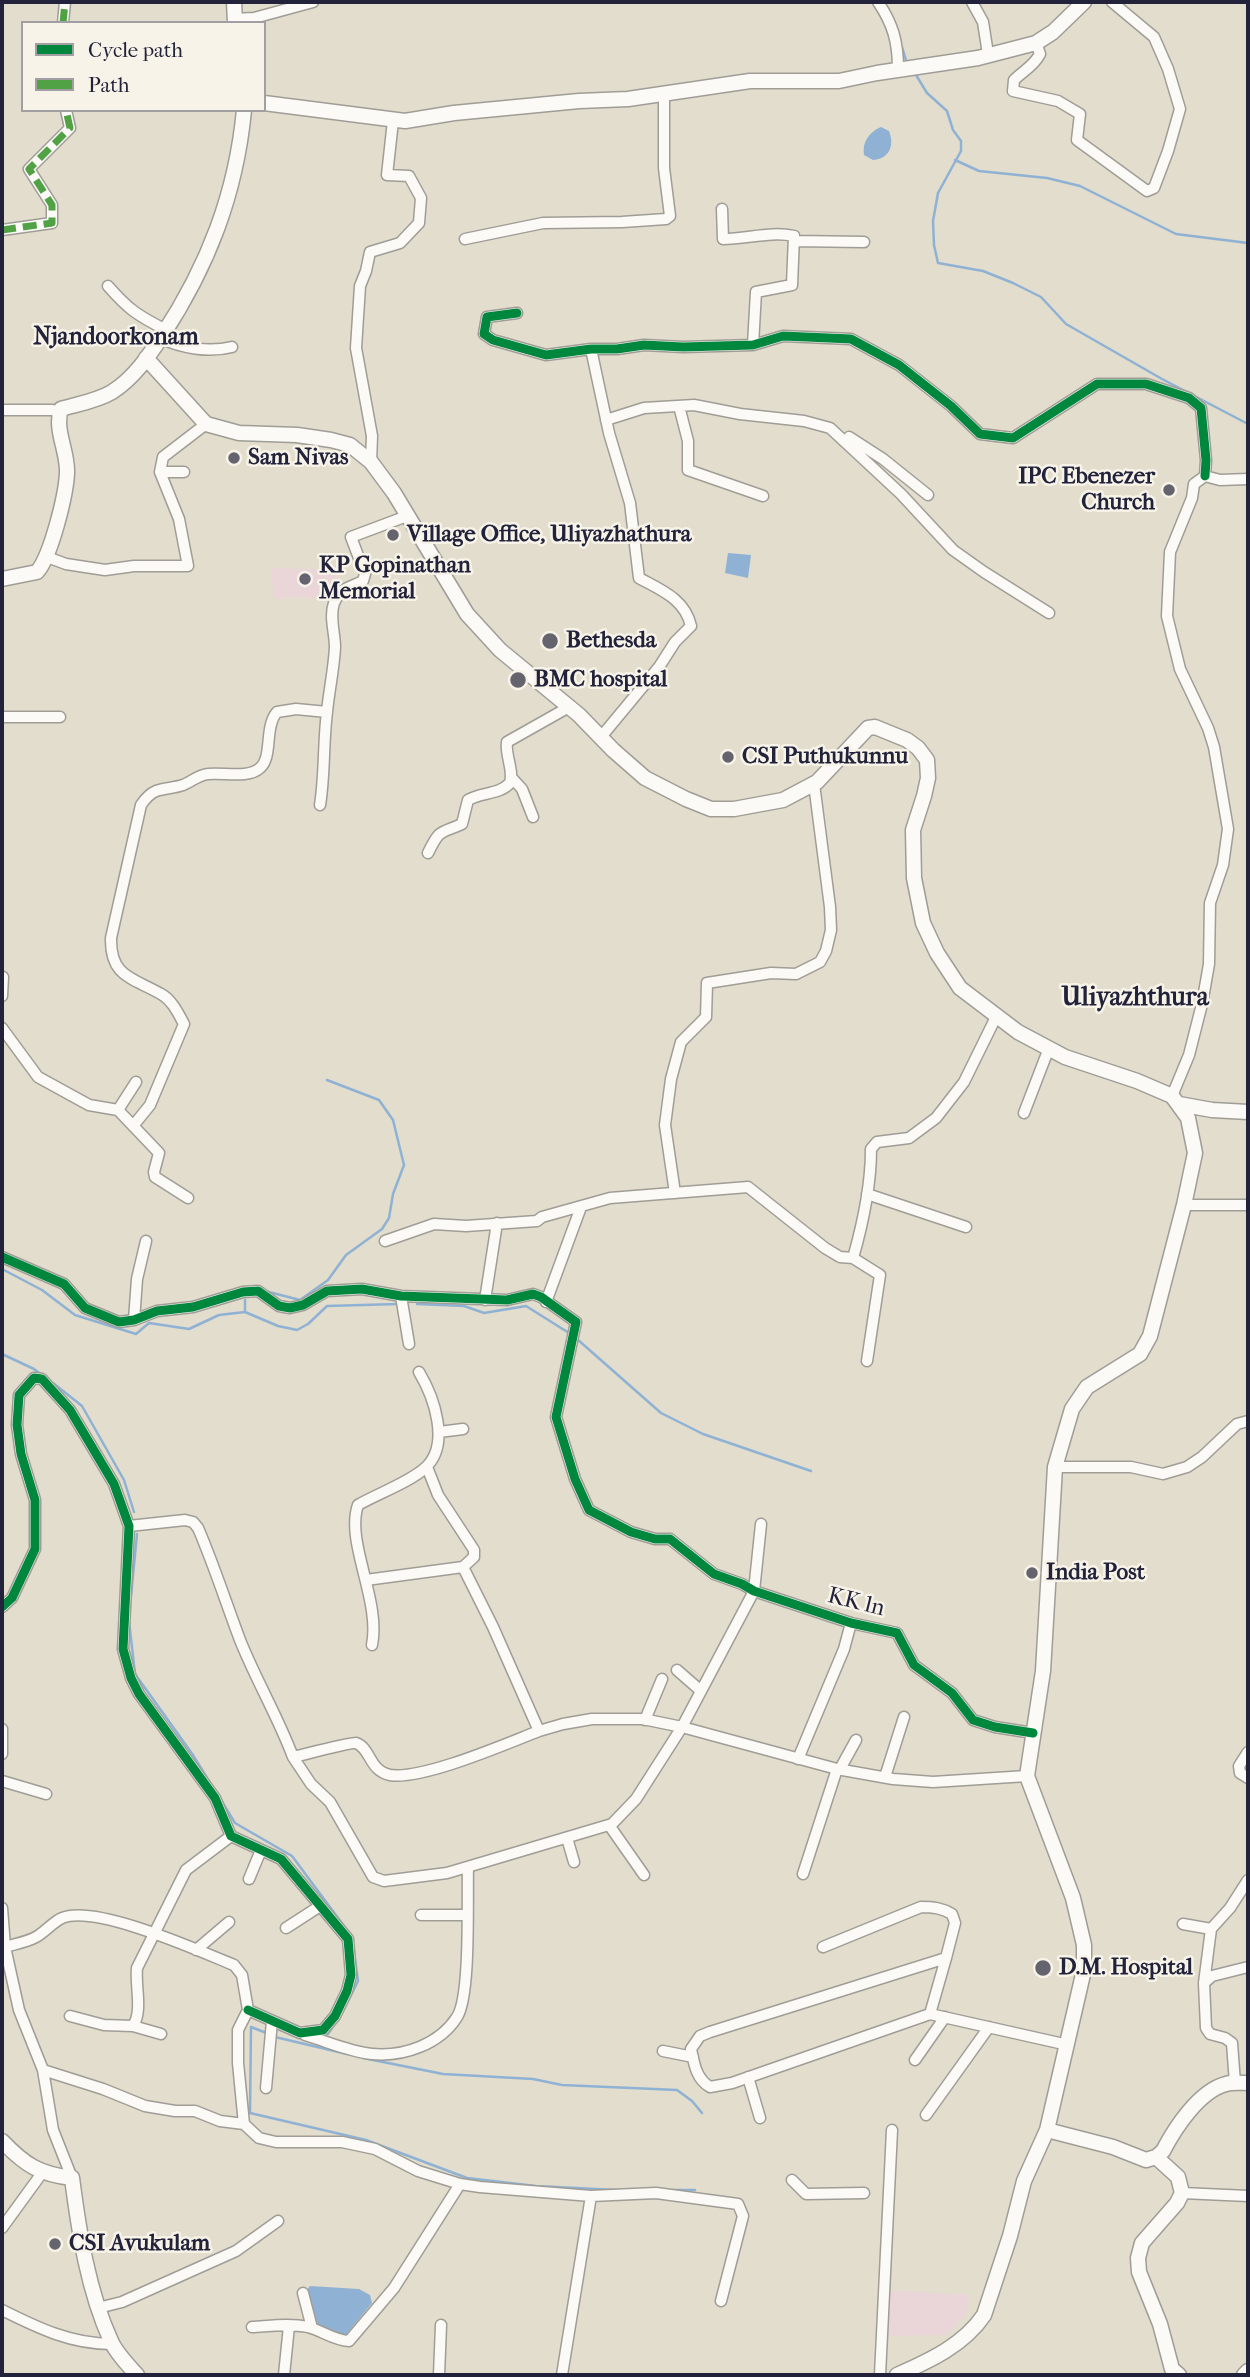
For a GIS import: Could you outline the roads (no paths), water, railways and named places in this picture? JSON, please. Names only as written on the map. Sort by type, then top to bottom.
[{"type":"main road","points":[[234,2],[234,21]]},
{"type":"main road","points":[[266,103],[393,121],[579,101],[628,99],[750,81],[839,81],[898,69],[978,58],[1036,43],[1053,32],[1084,2]]},
{"type":"main road","points":[[2,579],[37,572],[47,557],[67,473],[64,445],[57,421],[61,409],[103,397],[140,367],[204,265],[220,223],[241,140],[244,112]]},
{"type":"main road","points":[[146,358],[206,424],[239,433],[297,435],[331,440],[350,445],[371,462],[467,614],[500,650],[569,706],[645,778],[711,810],[734,808],[782,800],[814,784],[867,728],[876,727],[892,732],[919,748],[927,760],[928,778],[913,830],[914,878],[923,923],[937,953],[960,988],[996,1017],[1065,1057],[1155,1087],[1176,1100],[1212,1110],[1248,1112]]},
{"type":"main road","points":[[897,2375],[950,2348],[977,2326],[984,2315],[1010,2236],[1024,2181],[1047,2130],[1068,2045],[1084,1970],[1084,1945],[1073,1898],[1027,1776],[1043,1671],[1055,1467],[1072,1409],[1079,1398],[1087,1387],[1140,1354],[1150,1336],[1195,1153],[1188,1118],[1176,1100]]},
{"type":"main road","points":[[1047,2130],[1113,2147],[1146,2160],[1163,2151],[1191,2109],[1217,2088],[1241,2083]]},
{"type":"main road","points":[[2,2141],[24,2163],[42,2173],[72,2178],[85,2259],[98,2308],[112,2344],[137,2375]]},
{"type":"main road","points":[[1156,2157],[1178,2177],[1182,2193],[1177,2203],[1142,2244],[1138,2258],[1139,2272],[1160,2324],[1172,2369],[1179,2375]]},
{"type":"main road","points":[[1244,2375],[1248,2371]]},
{"type":"street","points":[[63,21],[65,2]]},
{"type":"street","points":[[234,21],[313,2]]},
{"type":"street","points":[[878,2],[898,44],[898,69]]},
{"type":"street","points":[[972,2],[983,22],[988,54]]},
{"type":"street","points":[[1036,43],[1040,54],[1032,66],[1014,80],[1013,91],[1058,101],[1080,114],[1077,140],[1147,191],[1153,188],[1168,151],[1180,109],[1168,69],[1154,37],[1112,2]]},
{"type":"street","points":[[466,239],[543,223],[666,219],[670,216],[664,168],[664,93]]},
{"type":"street","points":[[2,230],[52,223],[52,205],[29,169],[69,128],[66,112]]},
{"type":"street","points":[[371,462],[372,436],[356,348],[360,286],[370,252],[400,243],[419,223],[421,198],[409,176],[387,175],[393,121]]},
{"type":"street","points":[[722,209],[723,239],[747,239],[778,233],[794,236],[792,285],[755,292],[753,345]]},
{"type":"street","points":[[794,241],[864,242]]},
{"type":"street","points":[[108,286],[125,306],[183,346],[221,350],[232,347]]},
{"type":"street","points":[[517,313],[487,317],[484,334],[493,340],[546,355],[644,345],[753,345],[783,336],[851,339],[899,365],[951,406],[980,434],[1013,438],[1097,384],[1146,384],[1189,398],[1201,408],[1205,476]]},
{"type":"street","points":[[591,349],[606,420],[630,503],[639,578],[671,596],[688,612],[691,626],[675,642],[659,667],[601,737]]},
{"type":"street","points":[[606,420],[644,408],[694,405],[740,414],[804,421],[830,428],[855,440],[883,458],[929,495]]},
{"type":"street","points":[[679,406],[688,442],[688,470],[763,496]]},
{"type":"street","points":[[2,410],[53,410],[60,413]]},
{"type":"street","points":[[47,557],[66,564],[105,570],[134,566],[188,566],[181,530],[160,472],[163,457],[206,424]]},
{"type":"street","points":[[830,428],[901,494],[953,550],[1049,612]]},
{"type":"street","points":[[160,472],[184,472]]},
{"type":"street","points":[[1205,476],[1220,480],[1248,479]]},
{"type":"street","points":[[1176,1100],[1202,1004],[1209,964],[1210,903],[1223,865],[1228,829],[1214,747],[1180,669],[1167,617],[1170,552],[1192,498],[1194,484],[1205,476]]},
{"type":"street","points":[[320,805],[325,775],[323,747],[333,675],[334,602],[348,586],[363,581],[365,574],[351,537],[407,516]]},
{"type":"street","points":[[533,817],[522,789],[512,778],[506,751],[507,742],[569,706]]},
{"type":"street","points":[[134,1126],[150,1105],[184,1024],[176,1009],[163,995],[138,984],[117,968],[111,953],[111,938],[141,805],[156,791],[187,783],[199,776],[258,770],[264,765],[271,723],[277,712],[296,709],[327,712]]},
{"type":"street","points":[[2,717],[60,717]]},
{"type":"street","points":[[428,853],[438,834],[444,829],[462,824],[468,800],[506,788],[512,778]]},
{"type":"street","points":[[675,1193],[665,1125],[671,1079],[681,1042],[706,1017],[707,983],[771,973],[796,974],[820,962],[826,951],[831,930],[830,907],[814,784]]},
{"type":"street","points":[[2,996],[3,977]]},
{"type":"street","points":[[853,1258],[862,1228],[871,1149],[877,1142],[909,1138],[936,1118],[964,1082],[996,1017]]},
{"type":"street","points":[[2,1028],[38,1077],[89,1105],[118,1110],[159,1153],[155,1177],[188,1198]]},
{"type":"street","points":[[1024,1113],[1049,1048]]},
{"type":"street","points":[[118,1110],[136,1082]]},
{"type":"street","points":[[385,1241],[434,1224],[466,1226],[537,1221],[542,1217],[610,1198],[748,1187],[825,1248],[840,1257],[853,1258],[880,1275],[867,1361]]},
{"type":"street","points":[[867,1194],[966,1227]]},
{"type":"street","points":[[1184,1205],[1248,1205]]},
{"type":"street","points":[[2,1257],[64,1284],[85,1308],[119,1322],[134,1320],[157,1311],[192,1307],[243,1292],[258,1291],[279,1306],[290,1308],[303,1305],[327,1291],[362,1289],[401,1296],[485,1300],[508,1300],[533,1294],[546,1302],[582,1206]]},
{"type":"street","points":[[485,1300],[497,1223]]},
{"type":"street","points":[[134,1320],[137,1279],[146,1241]]},
{"type":"street","points":[[401,1296],[409,1344]]},
{"type":"street","name":"KK ln","points":[[546,1302],[576,1322],[556,1417],[575,1479],[589,1510],[631,1532],[655,1539],[670,1539],[714,1574],[754,1591],[850,1623],[897,1633],[914,1665],[953,1693],[973,1720],[995,1727],[1033,1733]]},
{"type":"street","points":[[372,1645],[374,1618],[358,1542],[356,1511],[358,1505],[427,1467],[437,1450],[439,1432],[430,1391],[419,1372]]},
{"type":"street","points":[[2,1607],[12,1598],[35,1549],[35,1500],[21,1454],[17,1425],[19,1395],[34,1378],[42,1379],[71,1410],[114,1484],[129,1526],[123,1649],[131,1678],[139,1694],[215,1798],[231,1836],[281,1859],[348,1939],[351,1975],[335,2016],[323,2030],[300,2033]]},
{"type":"street","points":[[1055,1467],[1131,1467],[1163,1474],[1187,1467],[1202,1457],[1237,1424],[1248,1421]]},
{"type":"street","points":[[439,1432],[463,1429]]},
{"type":"street","points":[[366,1580],[463,1567],[474,1557],[474,1550],[438,1495],[427,1467]]},
{"type":"street","points":[[129,1526],[185,1520],[193,1522],[198,1528],[240,1640],[293,1757],[311,1784],[330,1802],[373,1877],[384,1881],[411,1879],[468,1867],[609,1825],[636,1799],[682,1727],[754,1591],[761,1524]]},
{"type":"street","points":[[463,1567],[539,1731]]},
{"type":"street","points":[[798,1759],[844,1648],[850,1623]]},
{"type":"street","points":[[677,1670],[701,1691]]},
{"type":"street","points":[[645,1720],[662,1679]]},
{"type":"street","points":[[885,1777],[904,1717]]},
{"type":"street","points":[[293,1757],[335,1749],[350,1743],[357,1744],[363,1747],[377,1769],[389,1775],[405,1775],[438,1768],[563,1724],[592,1719],[645,1720],[682,1727],[838,1769],[885,1777],[933,1782],[1027,1776]]},
{"type":"street","points":[[2,1729],[2,1754]]},
{"type":"street","points":[[803,1874],[838,1769],[856,1740]]},
{"type":"street","points":[[1248,1752],[1239,1766],[1240,1773],[1248,1778]]},
{"type":"street","points":[[2,1781],[46,1794]]},
{"type":"street","points":[[609,1825],[644,1875]]},
{"type":"street","points":[[133,2026],[138,2012],[135,1980],[137,1968],[186,1870],[231,1836]]},
{"type":"street","points":[[567,1838],[574,1862]]},
{"type":"street","points":[[249,1879],[261,1850]]},
{"type":"street","points":[[248,2010],[300,2033],[371,2054],[394,2054],[434,2041],[458,2016],[466,1979],[468,1867]]},
{"type":"street","points":[[1241,2083],[1232,2043],[1225,2038],[1214,2036],[1206,2028],[1204,1983],[1211,1929],[1230,1908],[1248,1880]]},
{"type":"street","points":[[286,1928],[320,1906]]},
{"type":"street","points":[[823,1947],[920,1907],[944,1909],[953,1914],[955,1923],[930,2014]]},
{"type":"street","points":[[2,1908],[5,1947],[19,2010],[43,2070],[52,2130],[72,2178]]},
{"type":"street","points":[[421,1916],[466,1915]]},
{"type":"street","points":[[5,1947],[36,1938],[62,1918],[103,1919],[154,1933],[234,1965],[242,1975],[248,2010],[238,2031],[244,2124]]},
{"type":"street","points":[[197,1950],[229,1922]]},
{"type":"street","points":[[1183,1924],[1211,1929]]},
{"type":"street","points":[[946,1958],[699,2036],[691,2049],[698,2074],[710,2087],[748,2077],[930,2014],[1068,2045]]},
{"type":"street","points":[[1204,1983],[1212,1976],[1248,1967]]},
{"type":"street","points":[[70,2016],[104,2025],[133,2026],[161,2034]]},
{"type":"street","points":[[915,2060],[945,2017]]},
{"type":"street","points":[[266,2088],[272,2021]]},
{"type":"street","points":[[926,2115],[989,2027]]},
{"type":"street","points":[[663,2051],[692,2057]]},
{"type":"street","points":[[43,2070],[145,2106],[195,2111],[220,2121],[244,2124],[259,2138],[275,2142],[342,2142],[375,2149],[418,2171],[460,2184],[591,2196],[656,2193],[738,2204],[743,2216],[721,2301]]},
{"type":"street","points":[[748,2077],[760,2118]]},
{"type":"street","points":[[880,2375],[892,2130]]},
{"type":"street","points":[[2,2228],[42,2173]]},
{"type":"street","points":[[792,2180],[806,2194],[864,2193]]},
{"type":"street","points":[[252,2327],[312,2328],[336,2340],[349,2341],[394,2288],[460,2184]]},
{"type":"street","points":[[1182,2193],[1248,2196]]},
{"type":"street","points":[[562,2375],[591,2196]]},
{"type":"street","points":[[98,2308],[122,2302],[236,2251],[278,2221]]},
{"type":"street","points":[[303,2293],[312,2328]]},
{"type":"street","points":[[2,2310],[51,2333],[90,2344],[112,2344]]},
{"type":"street","points":[[439,2375],[440,2325]]},
{"type":"street","points":[[284,2375],[289,2326]]},
{"type":"water","points":[[881,127],[889,131],[891,147],[883,157],[873,160],[864,155],[864,146],[870,135]]},
{"type":"water","points":[[728,553],[751,555],[748,578],[725,573]]},
{"type":"water","points":[[310,2286],[359,2289],[370,2295],[372,2303],[345,2336],[308,2320],[306,2291]]},
{"type":"waterway","points":[[902,47],[906,60]]},
{"type":"waterway","points":[[916,75],[927,93],[947,111],[953,130],[961,141],[961,151],[938,193],[933,221],[938,263],[983,271],[1041,297],[1066,324],[1248,424]]},
{"type":"waterway","points":[[955,160],[979,171],[1047,178],[1080,186],[1176,234],[1248,243]]},
{"type":"waterway","points":[[265,1291],[300,1300],[328,1280],[346,1255],[382,1229],[389,1218],[393,1194],[404,1165],[393,1120],[379,1100],[327,1080]]},
{"type":"waterway","points":[[2,1269],[42,1290],[75,1315],[136,1334],[149,1323],[189,1329],[219,1315],[245,1312],[278,1326],[297,1330],[308,1324],[327,1306],[398,1304]]},
{"type":"waterway","points":[[245,1300],[245,1312]]},
{"type":"waterway","points":[[417,1304],[464,1306],[484,1313],[526,1306],[569,1333]]},
{"type":"waterway","points":[[577,1339],[661,1413],[703,1434],[811,1471]]},
{"type":"waterway","points":[[2,1354],[42,1375]]},
{"type":"waterway","points":[[53,1383],[82,1406],[124,1480],[134,1512]]},
{"type":"waterway","points":[[130,1607],[137,1534]]},
{"type":"waterway","points":[[129,1621],[135,1674],[212,1786]]},
{"type":"waterway","points":[[221,1800],[235,1823],[292,1856],[344,1926]]},
{"type":"waterway","points":[[342,2013],[358,1981],[353,1944]]},
{"type":"waterway","points":[[328,2034],[334,2025]]},
{"type":"waterway","points":[[269,2034],[251,2027],[250,2113],[366,2140],[467,2178],[536,2186],[617,2190]]},
{"type":"waterway","points":[[275,2037],[347,2054]]},
{"type":"waterway","points":[[363,2058],[443,2074],[533,2079],[562,2085],[677,2090],[702,2113]]},
{"type":"waterway","points":[[673,2190],[695,2190]]},
{"type":"place","name":"Sam Nivas","points":[[234,458]]},
{"type":"place","name":"IPC Ebenezer Church","points":[[1169,490]]},
{"type":"place","name":"Village Office, Uliyazhathura","points":[[393,535]]},
{"type":"place","name":"KP Gopinathan Memorial","points":[[305,579]]},
{"type":"place","name":"Bethesda","points":[[550,641]]},
{"type":"place","name":"BMC hospital","points":[[518,680]]},
{"type":"place","name":"CSI Puthukunnu","points":[[728,757]]},
{"type":"place","name":"India Post","points":[[1032,1573]]},
{"type":"place","name":"D.M. Hospital","points":[[1043,1968]]},
{"type":"place","name":"CSI Avukulam","points":[[55,2244]]},
{"type":"district","name":"Njandoorkonam","points":[[116,338]]},
{"type":"district","name":"Uliyazhthura","points":[[1135,999]]}]
